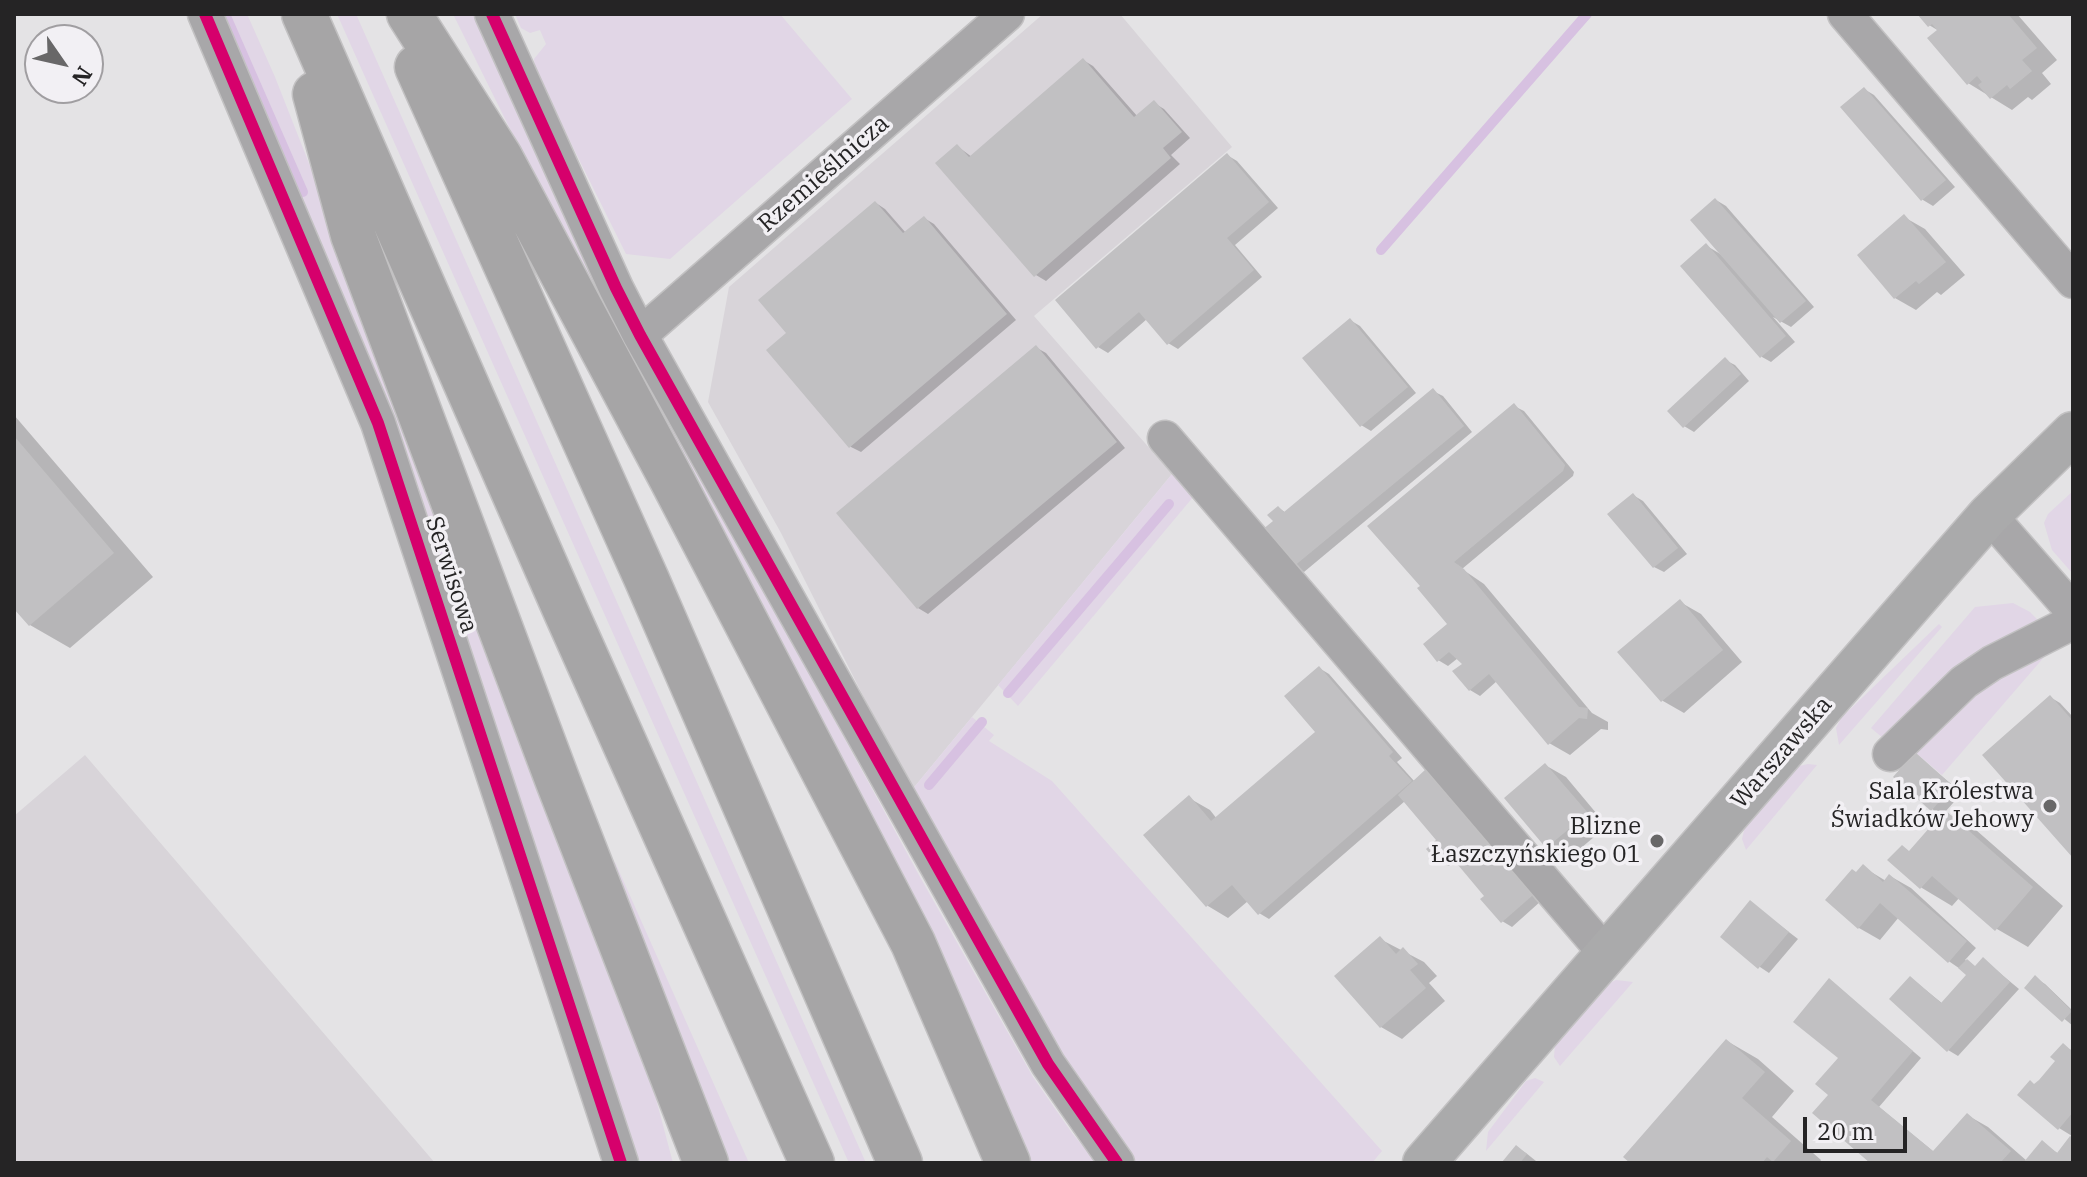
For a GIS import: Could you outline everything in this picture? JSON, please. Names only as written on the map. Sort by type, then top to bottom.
[{"type":"highway","points":[[293,14],[353,235],[557,779],[706,1163]]},
{"type":"highway","points":[[304,14],[572,627],[812,1163]]},
{"type":"highway","points":[[393,14],[647,580],[900,1163]]},
{"type":"highway","points":[[409,14],[500,157],[701,535],[913,943],[1008,1163]]},
{"type":"main road","name":"Warszawska","points":[[1424,1163],[1989,515],[2073,433]]},
{"type":"main road","name":"Warszawska","points":[[1449,1163],[1497,1079]]},
{"type":"street","name":"Serwisowa","points":[[205,14],[378,423],[621,1163]]},
{"type":"street","points":[[492,14],[640,335],[1048,1064],[1117,1163]]},
{"type":"street","name":"Rzemieślnicza","points":[[640,335],[1007,14]]},
{"type":"street","points":[[1845,14],[2073,281]]},
{"type":"street","points":[[1165,438],[1607,955]]},
{"type":"street","points":[[1989,515],[2073,611]]},
{"type":"street","points":[[1890,754],[1964,682],[1992,663],[2073,622]]},
{"type":"shaded area","points":[[219,14],[247,14],[275,77],[345,255],[643,1050],[673,1163],[638,1163]]},
{"type":"shaded area","points":[[337,14],[356,14],[866,1163],[849,1163]]},
{"type":"shaded area","points":[[453,14],[475,14],[682,440],[920,877],[1033,1077],[1097,1163],[1023,1163]]},
{"type":"shaded area","points":[[515,14],[780,14],[852,99],[670,259],[626,254],[535,71],[534,59],[546,44],[540,30],[530,33],[521,28]]},
{"type":"shaded area","points":[[1043,14],[1120,14],[1232,147],[1034,316],[1172,474],[911,791],[781,533],[708,402],[729,287]]},
{"type":"shaded area","points":[[1172,474],[1194,496],[1018,706],[998,685]]},
{"type":"shaded area","points":[[2073,491],[2073,574],[2052,550],[2044,523],[2048,514]]},
{"type":"shaded area","points":[[2013,603],[2030,612],[2058,641],[1942,775],[1915,752],[1908,759],[1871,728],[1975,607]]},
{"type":"shaded area","points":[[1939,624],[1942,627],[1839,745],[1836,728],[1841,718]]},
{"type":"shaded area","points":[[972,717],[994,735],[989,741],[1052,781],[1382,1151],[1372,1163],[1136,1163],[1106,1127],[1057,1053],[911,791]]},
{"type":"shaded area","points":[[85,755],[435,1163],[14,1163],[14,816]]},
{"type":"shaded area","points":[[1817,765],[1746,850],[1742,839],[1746,822],[1795,767]]},
{"type":"shaded area","points":[[615,862],[749,1163],[728,1163],[688,1074],[610,866]]},
{"type":"shaded area","points":[[1616,980],[1633,982],[1560,1066],[1554,1057],[1555,1044],[1606,985]]},
{"type":"shaded area","points":[[1535,1078],[1544,1082],[1486,1151],[1488,1132],[1526,1081]]},
{"type":"building","points":[[1917,14],[2008,14],[2037,48],[2022,60],[2032,71],[2010,89],[2007,85],[1990,99],[1978,85],[1982,82],[1977,76],[1967,85],[1927,38],[1937,30],[1932,24],[1928,27]]},
{"type":"building","points":[[1083,58],[1134,117],[1154,100],[1182,132],[1163,148],[1171,158],[1034,277],[935,163],[957,144],[969,157]]},
{"type":"building","points":[[1864,87],[1946,180],[1921,201],[1840,107]]},
{"type":"building","points":[[1227,153],[1269,202],[1227,238],[1254,270],[1167,345],[1139,312],[1096,349],[1055,300]]},
{"type":"building","points":[[1715,198],[1806,301],[1780,323],[1690,220]]},
{"type":"building","points":[[875,201],[903,233],[924,216],[1007,314],[849,448],[766,350],[786,333],[758,300]]},
{"type":"building","points":[[1904,214],[1946,262],[1894,299],[1857,255]]},
{"type":"building","points":[[1706,243],[1786,336],[1760,358],[1680,266]]},
{"type":"building","points":[[1350,318],[1408,387],[1360,427],[1302,358]]},
{"type":"building","points":[[1036,345],[1117,442],[917,609],[836,513]]},
{"type":"building","points":[[1725,357],[1741,374],[1683,428],[1667,411]]},
{"type":"building","points":[[1433,388],[1464,426],[1293,567],[1262,530],[1273,521],[1267,515],[1278,506],[1284,512]]},
{"type":"building","points":[[1514,403],[1565,465],[1563,471],[1454,562],[1464,569],[1579,707],[1588,708],[1587,719],[1579,718],[1548,745],[1489,674],[1469,691],[1452,671],[1462,664],[1449,652],[1437,662],[1423,644],[1447,624],[1417,588],[1420,586],[1367,526]]},
{"type":"building","points":[[14,436],[114,553],[29,626],[14,609]]},
{"type":"building","points":[[1633,493],[1678,548],[1653,568],[1607,514]]},
{"type":"building","points":[[1680,599],[1723,650],[1661,702],[1617,652]]},
{"type":"building","points":[[1319,666],[1393,752],[1389,756],[1412,781],[1258,915],[1232,885],[1206,907],[1143,835],[1189,795],[1211,821],[1315,732],[1284,696]]},
{"type":"building","name":"Sala Królestwa Świadków Jehowy","points":[[2050,695],[2073,721],[2073,858],[1982,755]]},
{"type":"building","points":[[1915,752],[1953,786],[1931,811],[1893,777]]},
{"type":"building","points":[[1545,763],[1588,813],[1546,848],[1504,798]]},
{"type":"building","points":[[1426,769],[1533,895],[1501,923],[1480,899],[1484,896],[1448,853],[1437,862],[1426,849],[1436,840],[1398,795]]},
{"type":"building","points":[[1945,810],[2033,887],[1995,931],[1932,876],[1920,889],[1887,860],[1902,845],[1909,851]]},
{"type":"building","points":[[1863,864],[1883,882],[1889,874],[1967,941],[1948,963],[1880,903],[1858,929],[1825,900],[1852,869],[1856,872]]},
{"type":"building","points":[[1750,900],[1789,932],[1758,969],[1720,937]]},
{"type":"building","points":[[1380,936],[1396,954],[1403,947],[1418,964],[1410,970],[1426,988],[1380,1028],[1334,976]]},
{"type":"building","points":[[1983,957],[2010,982],[1947,1052],[1889,999],[1910,976],[1941,1003],[1966,975],[1958,968],[1967,959],[1975,966]]},
{"type":"building","points":[[2035,975],[2072,1011],[2062,1022],[2024,988]]},
{"type":"building","points":[[1829,978],[1913,1051],[1871,1100],[1933,1151],[1967,1113],[2011,1151],[2000,1163],[1870,1163],[1812,1113],[1828,1095],[1815,1084],[1838,1058],[1793,1022]]},
{"type":"building","points":[[1726,1039],[1765,1072],[1742,1098],[1791,1141],[1773,1162],[1767,1157],[1762,1163],[1630,1163],[1623,1157]]},
{"type":"building","points":[[2063,1043],[2073,1052],[2073,1112],[2058,1130],[2017,1095],[2030,1080],[2034,1084],[2039,1080],[2055,1061],[2050,1057]]},
{"type":"building","points":[[2070,1136],[2073,1138],[2073,1163],[2023,1163],[2042,1140],[2057,1153]]},
{"type":"building","points":[[1516,1145],[1527,1154],[1520,1163],[1503,1163],[1502,1162]]},
{"type":"waterway","points":[[225,14],[303,192]]},
{"type":"waterway","points":[[1381,250],[1587,14]]},
{"type":"waterway","points":[[1008,693],[1169,504]]},
{"type":"waterway","points":[[929,785],[982,722]]},
{"type":"cycle path","points":[[205,14],[378,423],[621,1163]]},
{"type":"cycle path","points":[[492,14],[640,335],[1048,1064],[1117,1163]]},
{"type":"place","name":"Sala Królestwa Świadków Jehowy","points":[[2050,806]]},
{"type":"place","name":"Blizne Łaszczyńskiego 01","points":[[1657,841]]}]
